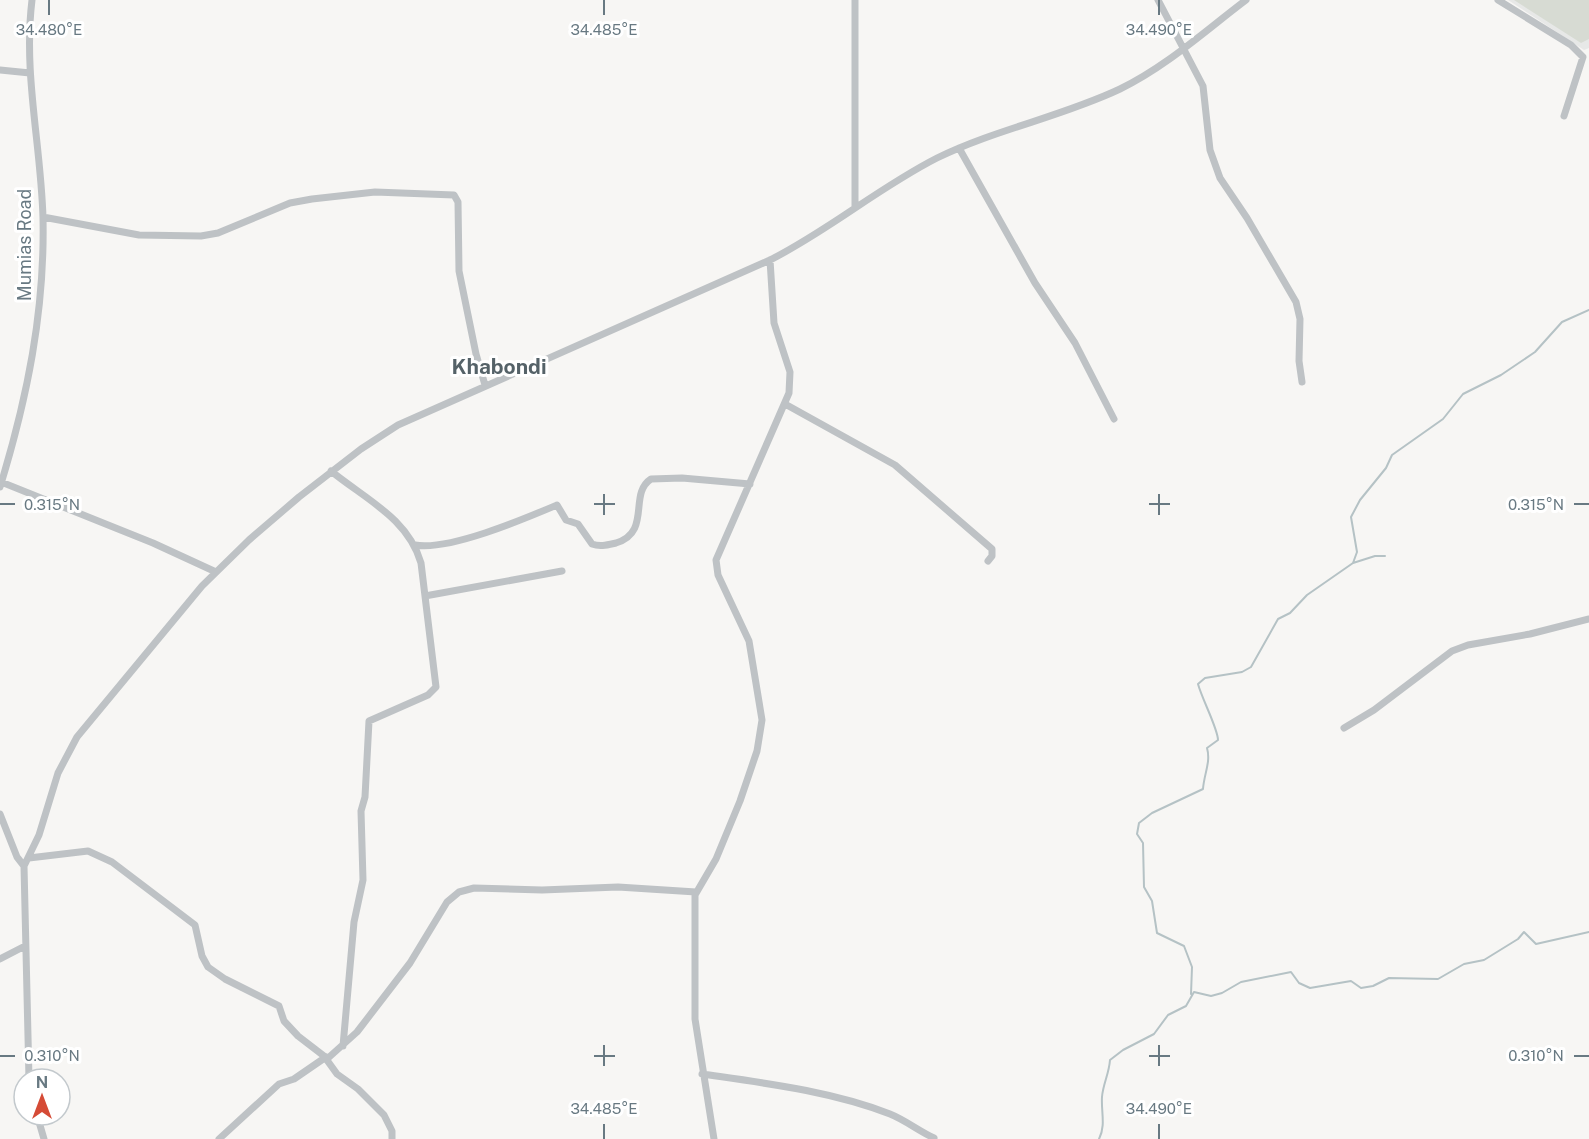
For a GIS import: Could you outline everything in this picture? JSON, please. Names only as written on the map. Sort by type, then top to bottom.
[{"type":"street","name":"Mumias Road","points":[[1,485],[31,370],[41,294],[43,217],[28,25],[32,0]]},
{"type":"street","points":[[855,0],[855,206]]},
{"type":"street","points":[[1158,0],[1203,86],[1208,140],[1220,178],[1248,218],[1296,302],[1300,320],[1299,361],[1302,382]]},
{"type":"street","points":[[29,1067],[24,866],[29,858],[58,773],[77,737],[216,572],[267,524],[331,471],[398,425],[770,260],[798,245],[855,206],[908,174],[959,148],[1119,90],[1184,48],[1235,4],[1246,0]]},
{"type":"street","points":[[1498,0],[1582,55],[1583,60],[1564,116]]},
{"type":"street","points":[[0,70],[30,73]]},
{"type":"street","points":[[959,148],[1035,283],[1075,343],[1114,419]]},
{"type":"street","points":[[43,217],[139,235],[201,236],[218,233],[290,203],[312,199],[375,192],[454,195],[458,202],[458,257],[464,298],[485,385]]},
{"type":"street","points":[[714,1139],[694,1019],[696,892],[716,859],[733,819],[755,758],[762,727],[759,689],[749,641],[726,593],[716,565],[726,531],[750,484],[785,404],[791,376],[776,333],[770,260]]},
{"type":"street","points":[[785,404],[904,472],[992,549],[992,556],[988,561]]},
{"type":"street","points":[[331,471],[389,514],[401,525],[415,545],[421,563],[436,689],[390,713],[369,721],[365,797],[361,811],[363,880],[354,922],[344,1046]]},
{"type":"street","points":[[415,545],[425,547],[444,544],[526,518],[557,505],[566,520],[578,524],[592,544],[600,546],[624,540],[632,534],[644,485],[651,480],[682,478],[750,484]]},
{"type":"street","points":[[1,485],[153,543],[216,572]]},
{"type":"street","points":[[425,596],[562,571]]},
{"type":"street","points":[[1344,728],[1374,710],[1452,651],[1468,645],[1530,634],[1589,619]]},
{"type":"street","points":[[0,814],[17,857],[24,866]]},
{"type":"street","points":[[29,858],[88,851],[112,862],[195,925],[202,956],[208,967],[225,979],[279,1006],[284,1021],[298,1036],[327,1058],[337,1074],[366,1096],[384,1115],[392,1131],[392,1139]]},
{"type":"street","points":[[219,1139],[279,1084],[294,1078],[344,1046],[410,963],[447,902],[459,892],[474,888],[542,890],[626,887],[696,892]]},
{"type":"street","points":[[0,959],[25,946]]},
{"type":"street","points":[[702,1074],[859,1103],[899,1118],[934,1138]]},
{"type":"shaded area","points":[[1508,0],[1589,0],[1589,48],[1584,50]]},
{"type":"shaded area","points":[[1514,0],[1589,0],[1589,39],[1581,43]]},
{"type":"waterway","points":[[1191,994],[1192,967],[1184,946],[1157,933],[1152,901],[1144,887],[1143,843],[1137,834],[1139,823],[1152,813],[1203,789],[1208,763],[1207,748],[1218,740],[1198,684],[1205,678],[1242,672],[1251,667],[1278,619],[1290,613],[1307,595],[1353,563],[1357,552],[1351,517],[1360,500],[1386,468],[1392,455],[1443,419],[1463,394],[1501,375],[1535,352],[1562,322],[1589,310]]},
{"type":"waterway","points":[[1353,563],[1375,556],[1385,556]]},
{"type":"waterway","points":[[1099,1139],[1103,1124],[1103,1092],[1110,1060],[1123,1050],[1154,1034],[1168,1015],[1186,1006],[1194,992],[1211,996],[1222,993],[1241,982],[1291,972],[1299,983],[1310,988],[1351,981],[1361,988],[1373,986],[1389,978],[1438,979],[1464,964],[1484,960],[1518,939],[1524,932],[1536,944],[1589,932]]},
{"type":"district","name":"Khabondi","points":[[499,366]]}]
